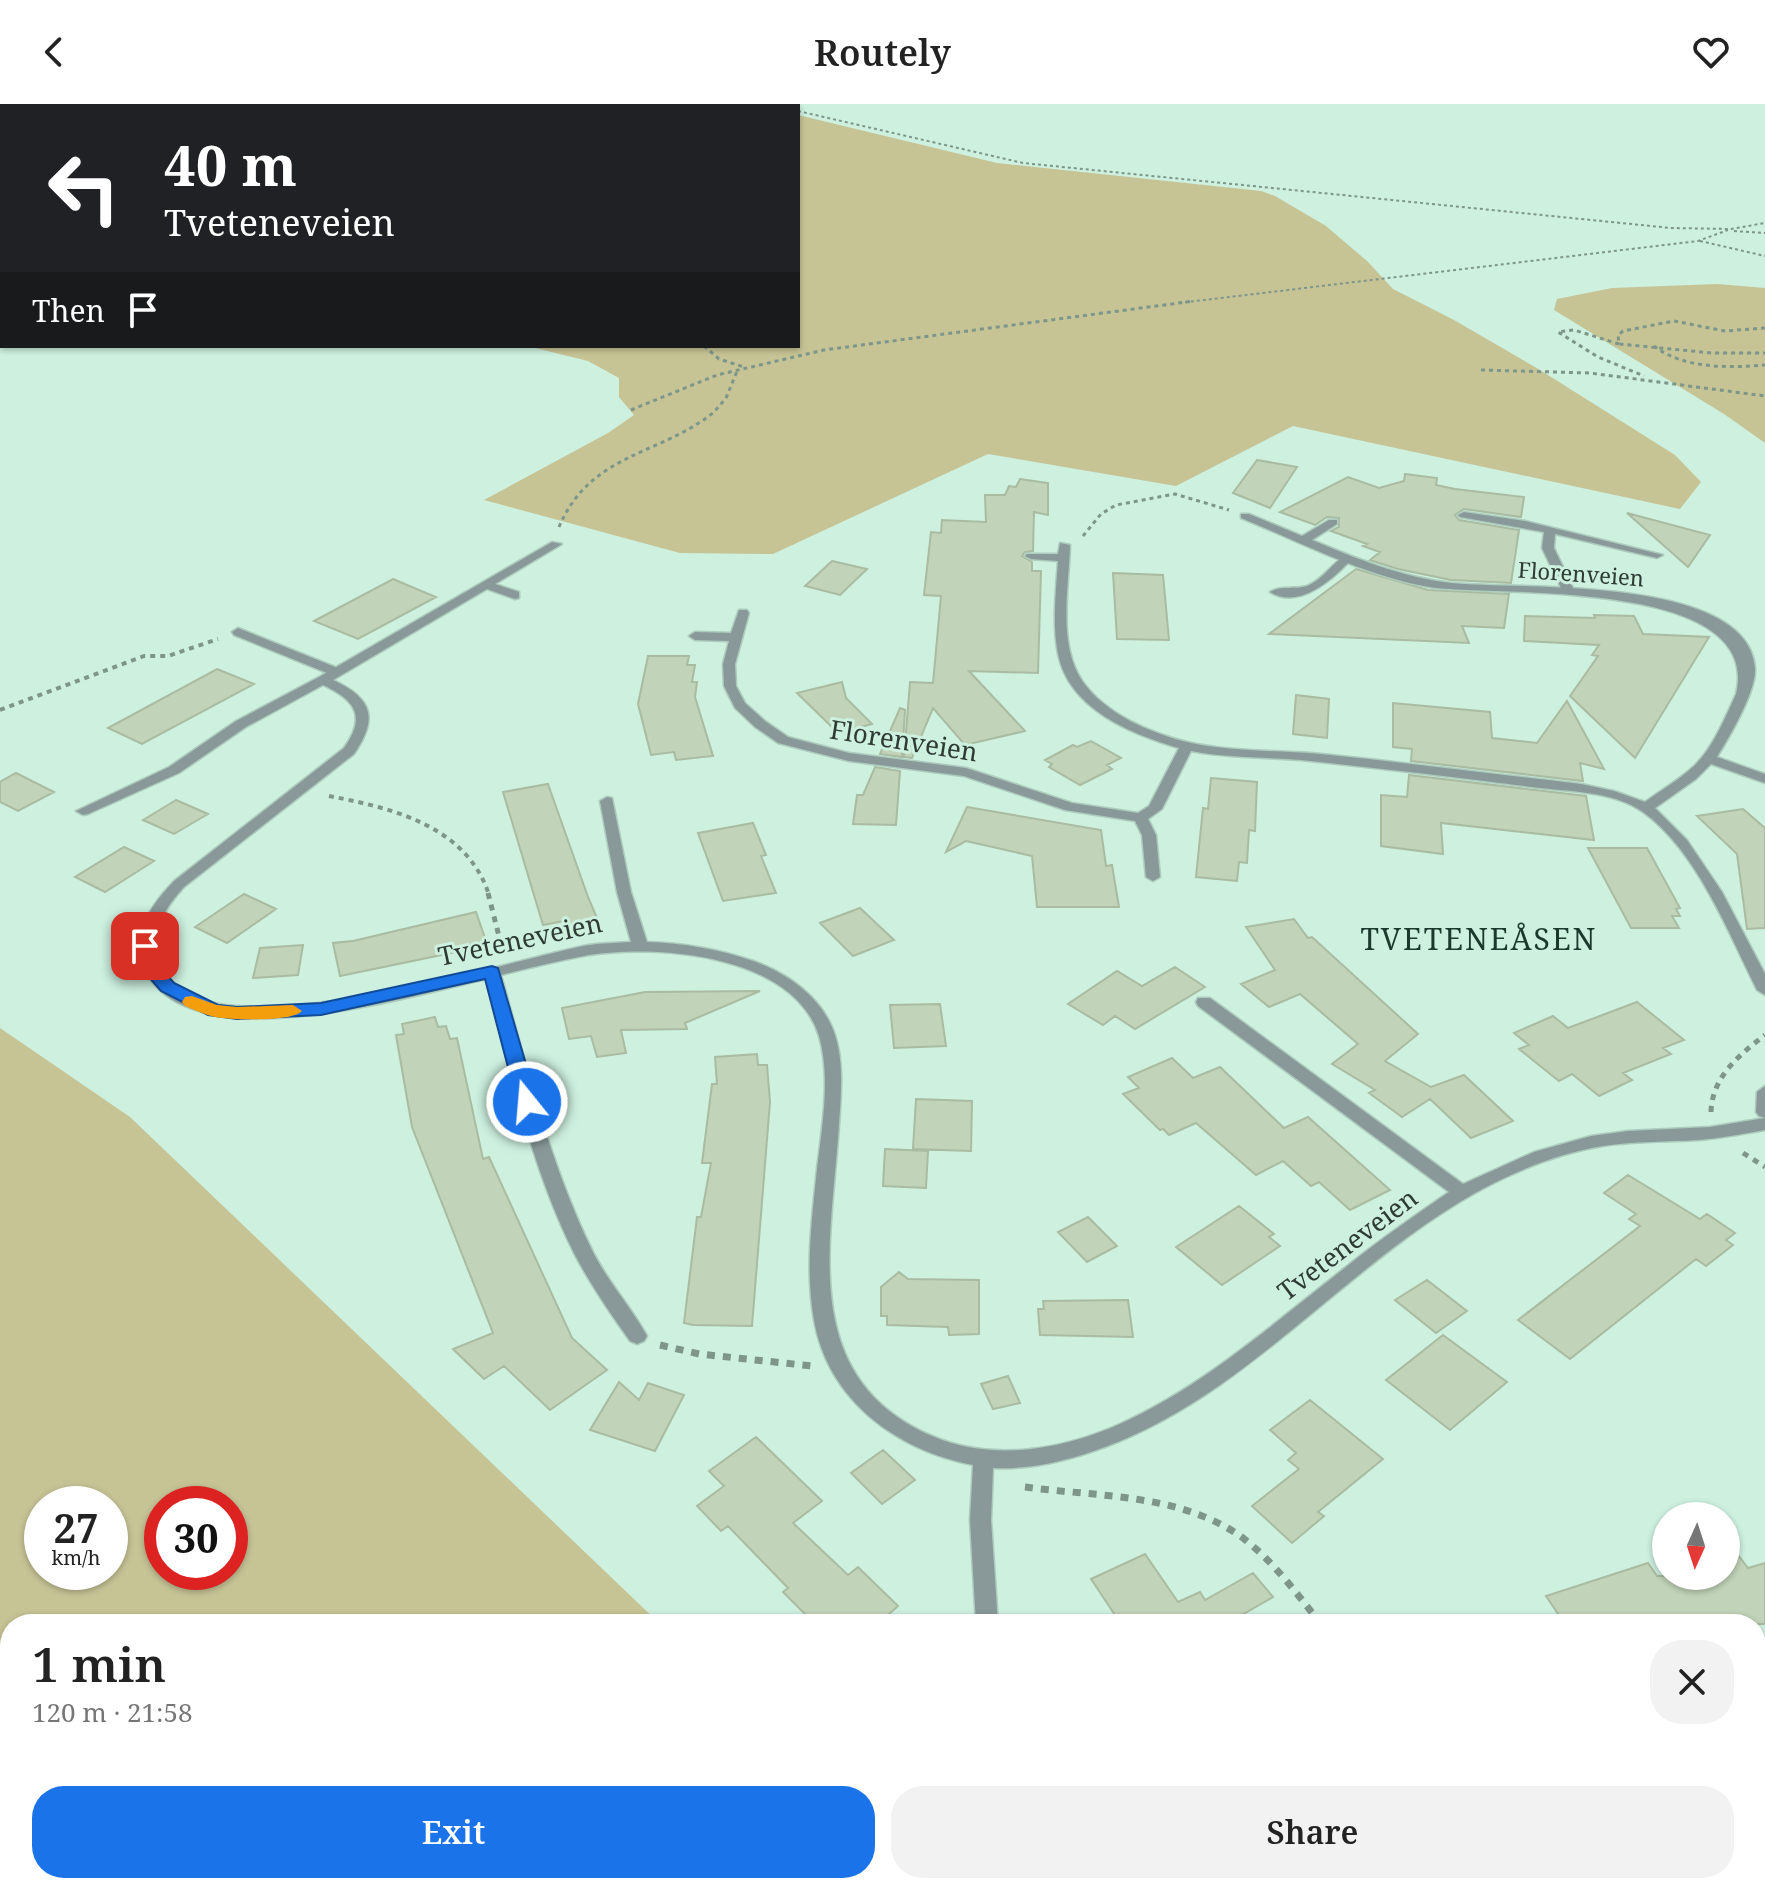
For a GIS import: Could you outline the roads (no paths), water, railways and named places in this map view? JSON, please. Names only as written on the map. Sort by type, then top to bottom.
[{"type":"street","points":[[1464,515],[1550,530],[1657,555]]},
{"type":"street","name":"Florenveien","points":[[1245,516],[1392,575],[1431,584],[1485,589],[1568,590],[1639,597],[1686,609],[1720,625],[1741,645],[1749,665],[1743,693],[1708,758],[1646,808]]},
{"type":"street","points":[[1305,539],[1333,522]]},
{"type":"street","points":[[1550,530],[1548,548],[1568,590]]},
{"type":"street","points":[[83,811],[174,770],[241,724],[556,544]]},
{"type":"street","points":[[1031,556],[1064,551],[1063,638],[1067,665],[1076,683],[1108,713],[1157,737],[1187,746],[1388,765],[1572,788],[1619,797],[1646,808],[1673,832],[1703,875],[1765,990]]},
{"type":"street","points":[[1276,592],[1313,589],[1347,558]]},
{"type":"street","points":[[485,585],[515,595]]},
{"type":"street","name":"Florenveien","points":[[743,613],[729,664],[730,686],[740,705],[783,740],[849,757],[966,772],[1070,807],[1140,818]]},
{"type":"street","name":"Tveteneveien","points":[[238,632],[329,676],[359,705],[365,715],[365,726],[349,751],[201,865],[158,906],[145,946],[151,969],[167,987],[214,1011],[262,1014],[321,1009],[590,950],[640,946],[699,951],[731,958],[763,970],[789,985],[820,1019],[833,1075],[818,1261],[819,1300],[826,1335],[850,1388],[879,1417],[920,1442],[1007,1460],[1061,1454],[1112,1437],[1184,1399],[1461,1192],[1541,1156],[1591,1142],[1717,1132],[1765,1124]]},
{"type":"street","points":[[695,636],[736,637]]},
{"type":"street","points":[[1153,877],[1149,835],[1140,818],[1155,809],[1187,746]]},
{"type":"street","points":[[1708,758],[1765,779]]},
{"type":"street","points":[[607,801],[624,892],[640,946]]},
{"type":"street","points":[[500,970],[513,1059],[556,1195],[615,1309],[637,1336]]},
{"type":"street","points":[[1204,1002],[1461,1192]]},
{"type":"street","points":[[1765,1092],[1765,1112]]},
{"type":"street","points":[[984,1457],[981,1480],[987,1614]]},
{"type":"district","name":"TVETENEÅSEN","points":[[1479,938]]}]
